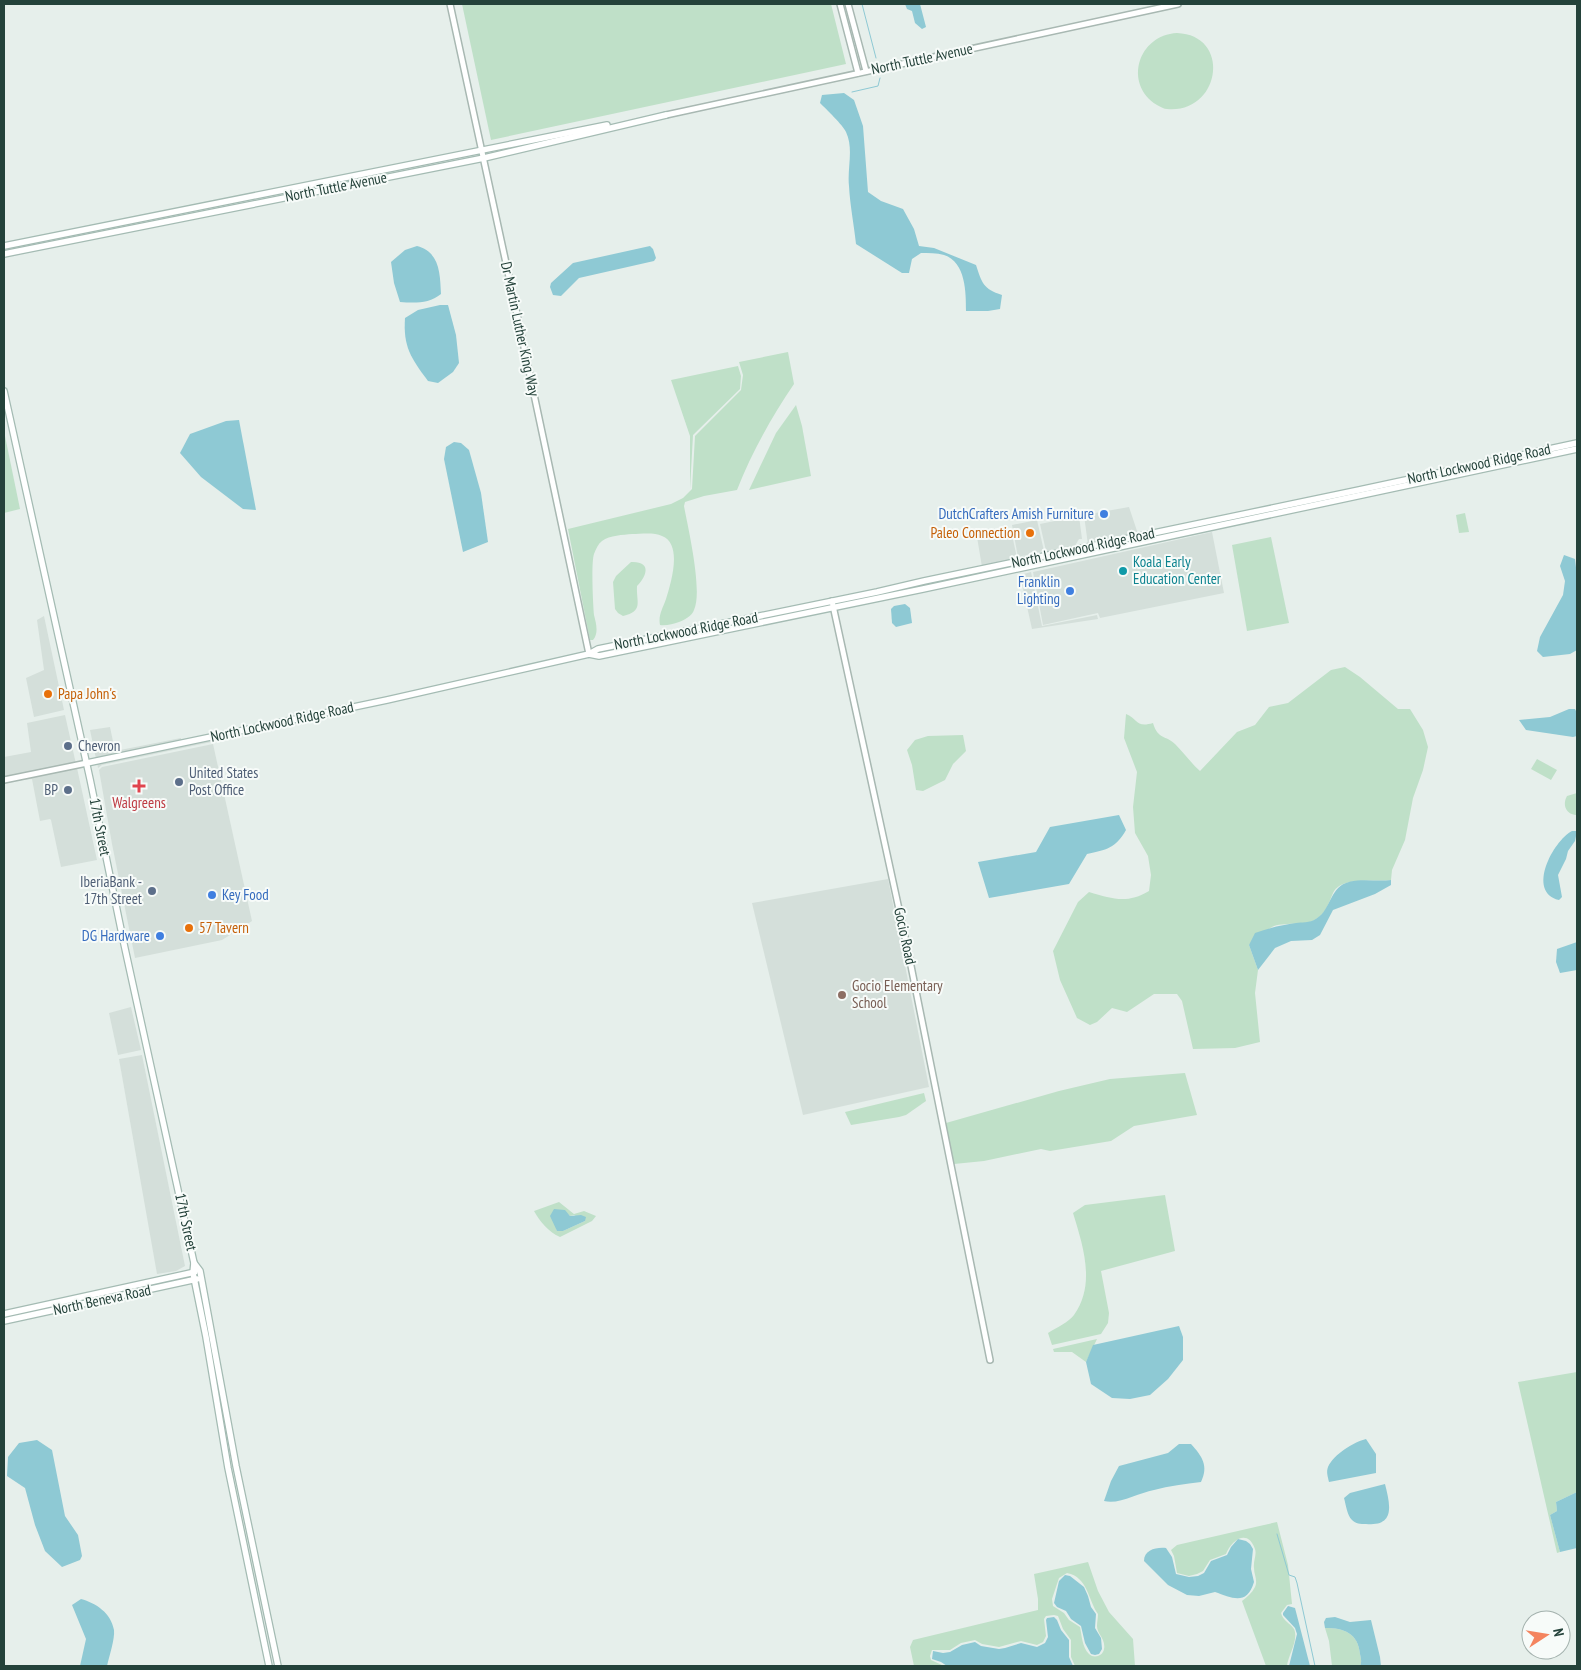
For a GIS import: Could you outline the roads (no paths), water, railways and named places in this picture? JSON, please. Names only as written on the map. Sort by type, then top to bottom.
[{"type":"main road","name":"North Tuttle Avenue","points":[[4,246],[550,136],[666,115]]},
{"type":"main road","name":"North Tuttle Avenue","points":[[4,254],[484,158],[666,115]]},
{"type":"main road","name":"17th Street","points":[[4,391],[194,1263],[228,1468],[270,1666]]},
{"type":"main road","name":"North Lockwood Ridge Road","points":[[86,763],[387,700],[589,654],[599,656],[922,584],[1577,443]]},
{"type":"main road","name":"North Lockwood Ridge Road","points":[[833,604],[890,596],[922,584],[1577,449]]},
{"type":"main road","name":"17th Street","points":[[194,1263],[200,1271]]},
{"type":"main road","name":"North Beneva Road","points":[[4,1321],[196,1277],[200,1271]]},
{"type":"main road","name":"17th Street","points":[[196,1277],[278,1666]]},
{"type":"main road","name":"North Beneva Road","points":[[4,1314],[196,1277]]},
{"type":"street","name":"Dr Martin Luther King Way","points":[[450,4],[589,654]]},
{"type":"street","points":[[840,4],[858,73]]},
{"type":"street","points":[[848,4],[866,71]]},
{"type":"street","name":"North Tuttle Avenue","points":[[666,115],[1178,4]]},
{"type":"street","name":"Gocio Road","points":[[833,604],[906,938],[990,1360]]},
{"type":"street","name":"North Lockwood Ridge Road","points":[[4,780],[86,763]]},
{"type":"water","points":[[905,4],[920,4],[926,27],[922,29],[915,23],[912,11],[907,9]]},
{"type":"water","points":[[844,93],[854,100],[863,126],[868,192],[881,201],[903,209],[914,229],[919,246],[934,248],[976,265],[987,288],[1002,295],[1000,309],[966,311],[965,287],[961,271],[957,264],[944,255],[921,253],[912,259],[909,273],[902,273],[856,244],[849,179],[850,145],[842,125],[820,103],[822,95]]},
{"type":"water","points":[[417,246],[430,253],[437,265],[441,294],[432,300],[416,303],[400,302],[394,283],[391,262],[405,250]]},
{"type":"water","points":[[650,246],[656,258],[654,261],[579,278],[561,296],[553,295],[550,287],[551,283],[573,263]]},
{"type":"water","points":[[448,305],[456,335],[459,363],[453,372],[438,383],[428,381],[409,352],[405,337],[405,318],[418,310]]},
{"type":"water","points":[[239,420],[256,510],[243,509],[201,477],[180,453],[190,434],[226,421]]},
{"type":"water","points":[[454,442],[461,443],[469,450],[481,493],[488,542],[463,552],[444,459],[446,447]]},
{"type":"water","points":[[1564,555],[1575,559],[1577,576],[1577,650],[1570,654],[1543,657],[1537,651],[1540,637],[1563,595],[1565,581],[1560,566]]},
{"type":"water","points":[[905,604],[910,608],[912,623],[896,627],[892,623],[891,609],[894,606]]},
{"type":"water","points":[[1569,709],[1575,709],[1577,713],[1577,736],[1573,737],[1526,730],[1519,720],[1550,717]]},
{"type":"water","points":[[1119,815],[1126,830],[1122,836],[1110,847],[1087,854],[1069,884],[989,898],[978,862],[1036,852],[1050,827]]},
{"type":"water","points":[[1572,831],[1577,831],[1575,841],[1568,851],[1558,875],[1562,897],[1559,900],[1549,895],[1544,887],[1546,866],[1557,845]]},
{"type":"water","points":[[1391,880],[1391,885],[1375,894],[1333,910],[1320,935],[1312,940],[1291,941],[1275,948],[1258,970],[1249,945],[1255,933],[1314,920],[1324,912],[1336,890],[1346,883]]},
{"type":"water","points":[[1577,942],[1577,970],[1560,973],[1556,962],[1557,949]]},
{"type":"water","points":[[554,1209],[565,1210],[570,1216],[581,1215],[586,1217],[585,1221],[563,1231],[557,1231],[550,1216]]},
{"type":"water","points":[[1179,1326],[1183,1337],[1183,1360],[1168,1379],[1150,1395],[1130,1399],[1112,1398],[1091,1384],[1086,1362],[1093,1345]]},
{"type":"water","points":[[1366,1439],[1376,1454],[1376,1473],[1329,1482],[1327,1469],[1331,1462],[1339,1453]]},
{"type":"water","points":[[37,1440],[52,1450],[65,1516],[78,1535],[82,1556],[80,1560],[62,1567],[45,1551],[35,1525],[25,1488],[7,1476],[8,1457],[19,1443]]},
{"type":"water","points":[[1179,1444],[1191,1444],[1201,1457],[1204,1471],[1201,1482],[1148,1491],[1116,1501],[1104,1501],[1119,1466],[1168,1453]]},
{"type":"water","points":[[1385,1484],[1389,1506],[1387,1518],[1376,1524],[1358,1524],[1352,1520],[1344,1498],[1350,1493]]},
{"type":"water","points":[[1577,1492],[1577,1548],[1560,1552],[1550,1515],[1557,1511],[1556,1502]]},
{"type":"water","points":[[1238,1539],[1246,1541],[1253,1549],[1251,1569],[1254,1582],[1251,1590],[1243,1597],[1233,1598],[1215,1592],[1199,1596],[1187,1595],[1168,1585],[1144,1561],[1146,1554],[1151,1550],[1166,1548],[1172,1557],[1176,1574],[1189,1577],[1198,1576],[1204,1573],[1211,1561],[1227,1555]]},
{"type":"water","points":[[1065,1575],[1070,1576],[1084,1587],[1091,1607],[1096,1614],[1095,1628],[1101,1638],[1102,1649],[1099,1654],[1091,1654],[1085,1643],[1081,1626],[1071,1619],[1066,1611],[1057,1607],[1054,1603],[1059,1581]]},
{"type":"water","points":[[81,1599],[92,1603],[102,1610],[112,1624],[114,1638],[107,1666],[80,1666],[86,1639],[72,1605]]},
{"type":"water","points":[[1288,1606],[1295,1608],[1310,1666],[1289,1666],[1297,1634],[1295,1628],[1283,1615]]},
{"type":"water","points":[[1054,1617],[1069,1640],[1069,1657],[1073,1666],[947,1666],[932,1659],[933,1651],[950,1652],[962,1645],[975,1642],[981,1646],[999,1649],[1021,1643],[1037,1647],[1045,1643],[1048,1637],[1047,1618]]},
{"type":"water","points":[[1335,1617],[1350,1622],[1371,1620],[1381,1666],[1360,1666],[1359,1647],[1353,1637],[1349,1633],[1338,1629],[1325,1628],[1324,1622],[1326,1618]]},
{"type":"waterway","points":[[862,4],[876,58]]},
{"type":"waterway","points":[[852,92],[878,86],[880,78]]},
{"type":"waterway","points":[[1277,1534],[1289,1575],[1295,1577],[1297,1583],[1315,1666]]},
{"type":"place","name":"DutchCrafters Amish Furniture","points":[[1104,514]]},
{"type":"place","name":"Paleo Connection","points":[[1030,533]]},
{"type":"place","name":"Koala Early Education Center","points":[[1123,571]]},
{"type":"place","name":"Franklin Lighting","points":[[1070,591]]},
{"type":"place","name":"Papa John's","points":[[48,694]]},
{"type":"place","name":"Chevron","points":[[68,746]]},
{"type":"place","name":"United States Post Office","points":[[179,782]]},
{"type":"place","name":"Walgreens","points":[[139,786]]},
{"type":"place","name":"BP","points":[[68,790]]},
{"type":"place","name":"IberiaBank - 17th Street","points":[[152,891]]},
{"type":"place","name":"Key Food","points":[[212,895]]},
{"type":"place","name":"57 Tavern","points":[[189,928]]},
{"type":"place","name":"DG Hardware","points":[[160,936]]},
{"type":"place","name":"Gocio Elementary School","points":[[842,995]]}]
